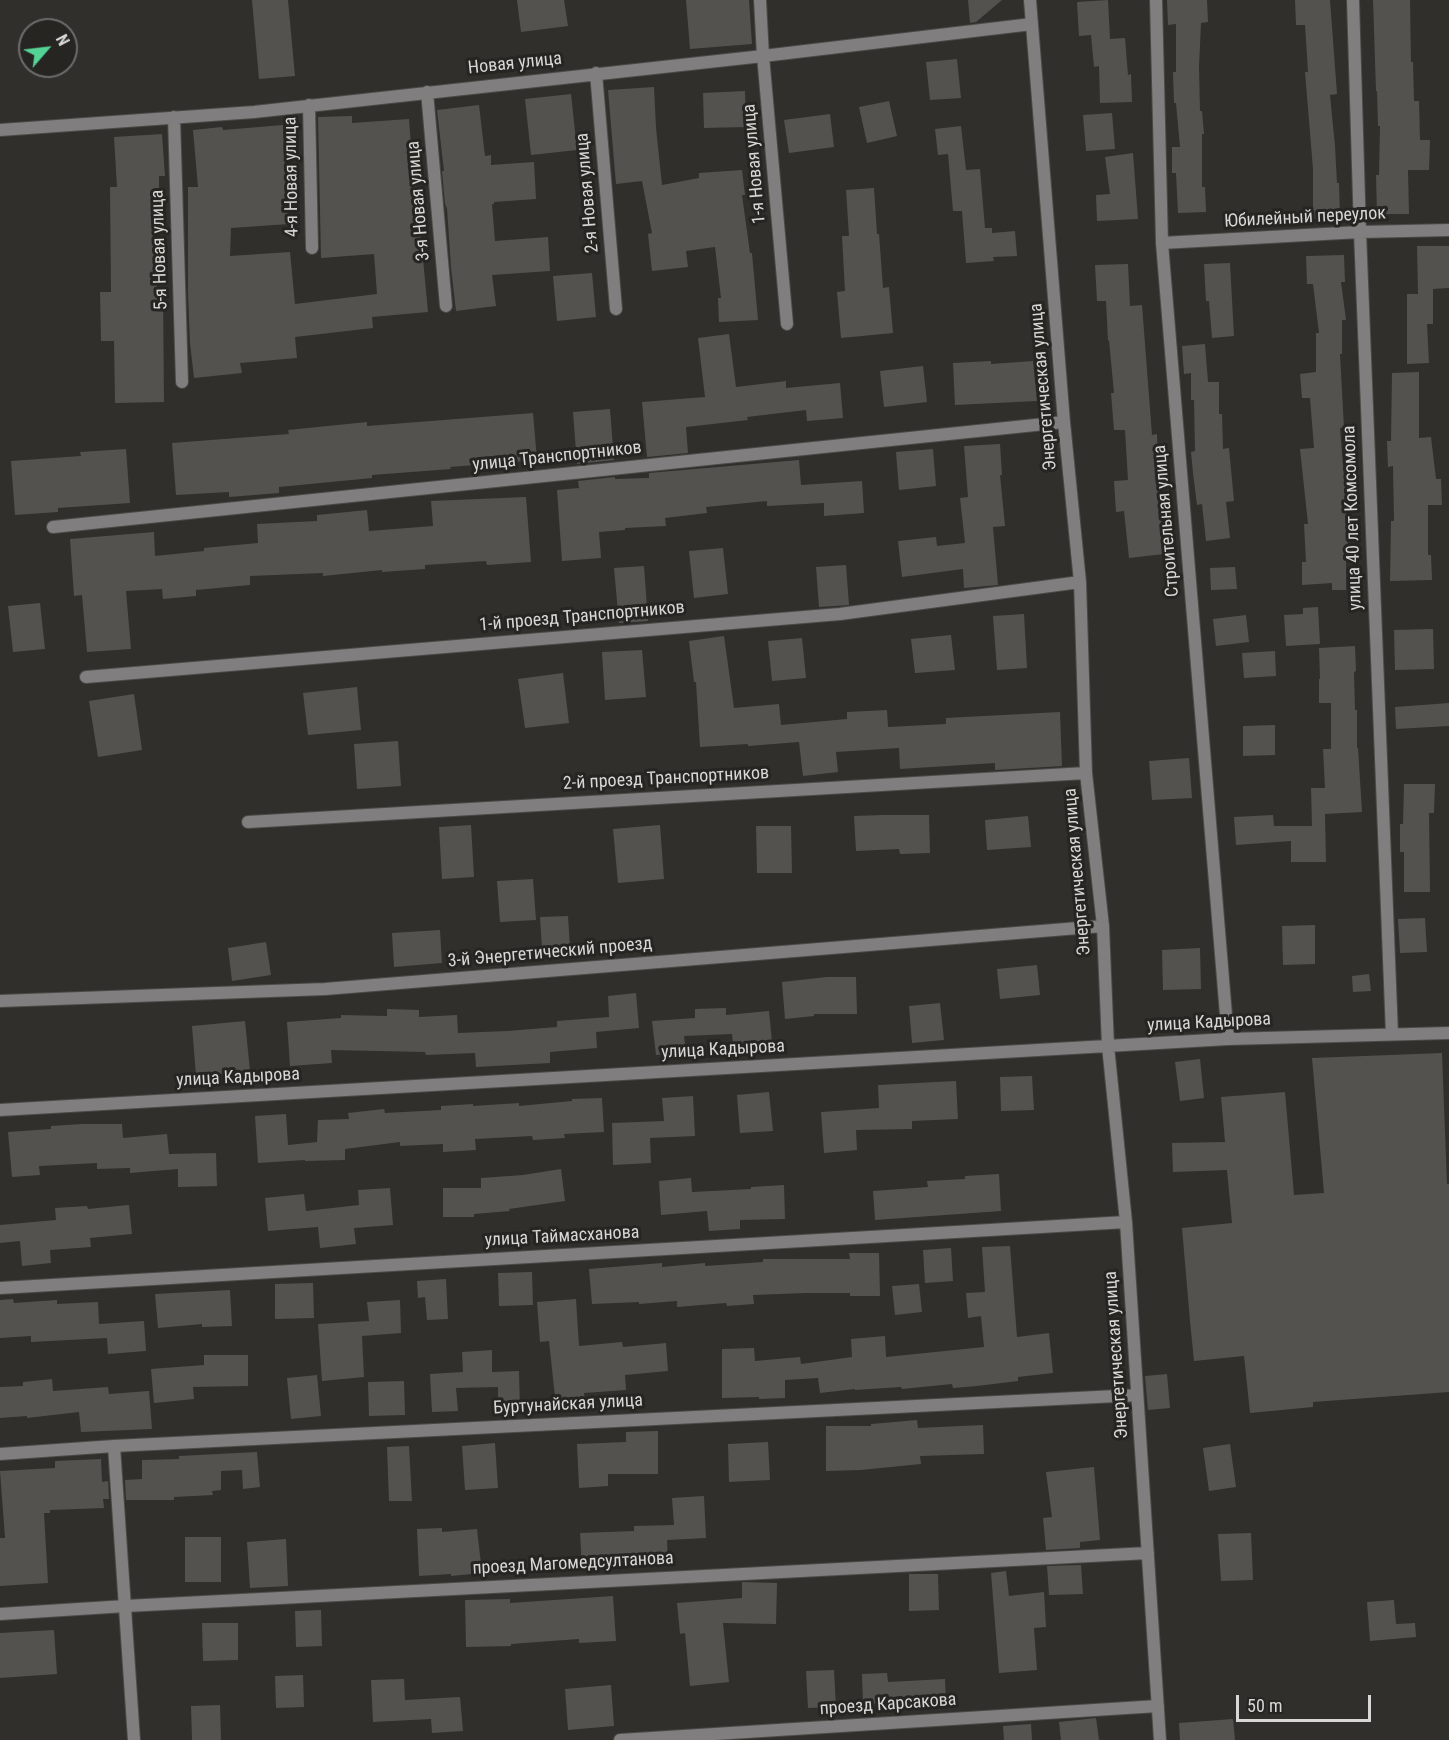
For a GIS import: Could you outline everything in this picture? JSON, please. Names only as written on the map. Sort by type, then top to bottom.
[{"type":"street","name":"1-я Новая улица","points":[[760,0],[787,324]]},
{"type":"street","name":"Энергетическая улица","points":[[1030,0],[1064,422],[1080,582],[1086,773],[1103,926],[1108,1046],[1126,1222],[1160,1740]]},
{"type":"street","name":"Строительная улица","points":[[1156,0],[1162,243],[1228,1039]]},
{"type":"street","name":"улица 40 лет Комсомола","points":[[1353,0],[1392,1034]]},
{"type":"street","name":"Новая улица","points":[[0,130],[254,112],[1032,24]]},
{"type":"street","name":"2-я Новая улица","points":[[596,73],[616,309]]},
{"type":"street","name":"3-я Новая улица","points":[[427,92],[446,306]]},
{"type":"street","name":"4-я Новая улица","points":[[309,105],[312,248]]},
{"type":"street","name":"5-я Новая улица","points":[[174,117],[182,382]]},
{"type":"street","name":"Юбилейный переулок","points":[[1162,243],[1360,232],[1449,230]]},
{"type":"street","name":"улица Транспортников","points":[[53,528],[1064,422]]},
{"type":"street","name":"1-й проезд Транспортников","points":[[86,677],[840,614],[1080,582]]},
{"type":"street","name":"2-й проезд Транспортников","points":[[248,822],[1086,773]]},
{"type":"street","name":"3-й Энергетический проезд","points":[[0,1001],[325,989],[1103,926]]},
{"type":"street","name":"улица Кадырова","points":[[0,1110],[1228,1039],[1449,1033]]},
{"type":"street","name":"улица Таймасханова","points":[[0,1288],[1126,1222]]},
{"type":"street","name":"Буртунайская улица","points":[[0,1454],[114,1446],[1137,1395]]},
{"type":"street","points":[[114,1446],[134,1740]]},
{"type":"street","name":"проезд Магомедсултанова","points":[[0,1614],[1148,1553]]},
{"type":"street","name":"проезд Карсакова","points":[[620,1740],[1158,1707]]},
{"type":"building","points":[[252,0],[288,0],[295,76],[259,79]]},
{"type":"building","points":[[517,0],[564,0],[568,26],[521,32]]},
{"type":"building","points":[[686,0],[749,0],[752,44],[690,49]]},
{"type":"building","points":[[968,0],[1002,0],[976,22],[970,23]]},
{"type":"building","points":[[1108,0],[1110,39],[1125,38],[1128,75],[1131,74],[1132,102],[1100,103],[1099,66],[1094,67],[1091,35],[1079,36],[1077,2]]},
{"type":"building","points":[[1167,0],[1207,0],[1208,22],[1201,23],[1199,67],[1200,111],[1202,111],[1204,134],[1202,134],[1202,187],[1205,187],[1206,212],[1178,213],[1176,173],[1172,173],[1172,147],[1180,147],[1176,103],[1174,103],[1176,24],[1168,25]]},
{"type":"building","points":[[1295,0],[1330,0],[1337,94],[1330,95],[1337,183],[1339,183],[1340,218],[1313,219],[1313,169],[1305,72],[1308,72],[1305,25],[1296,25]]},
{"type":"building","points":[[1373,0],[1410,0],[1414,101],[1419,101],[1420,140],[1430,140],[1429,170],[1408,170],[1409,214],[1377,214],[1376,175],[1379,175],[1380,126],[1378,126],[1376,91]]},
{"type":"building","points":[[957,59],[961,98],[930,100],[926,62]]},
{"type":"building","points":[[654,87],[662,185],[699,178],[699,173],[742,170],[745,195],[742,195],[750,253],[752,253],[758,320],[719,322],[718,298],[721,298],[715,247],[686,251],[688,267],[652,271],[648,234],[652,233],[642,181],[616,184],[608,90]]},
{"type":"building","points":[[745,91],[746,127],[704,128],[703,93]]},
{"type":"building","points":[[571,94],[577,150],[531,155],[525,99]]},
{"type":"building","points":[[889,101],[897,136],[867,143],[859,107]]},
{"type":"building","points":[[479,105],[485,156],[491,155],[491,165],[534,162],[536,199],[492,204],[495,241],[548,237],[550,271],[492,275],[496,306],[456,311],[437,110]]},
{"type":"building","points":[[1112,113],[1115,149],[1086,151],[1083,115]]},
{"type":"building","points":[[830,114],[834,147],[789,153],[784,120]]},
{"type":"building","points":[[352,116],[352,123],[409,119],[428,312],[372,317],[373,328],[295,337],[297,358],[240,363],[242,373],[194,378],[188,292],[188,187],[198,187],[193,130],[283,125],[289,224],[231,228],[230,256],[290,252],[295,304],[377,294],[374,254],[321,258],[318,117]]},
{"type":"building","points":[[961,126],[966,170],[980,169],[985,228],[992,228],[992,233],[1015,231],[1017,256],[993,257],[994,261],[966,263],[962,211],[953,211],[948,154],[938,155],[935,129]]},
{"type":"building","points":[[162,134],[165,176],[159,176],[159,228],[155,228],[157,292],[163,292],[164,402],[115,403],[114,341],[101,341],[100,292],[111,292],[110,187],[117,187],[114,137]]},
{"type":"building","points":[[1133,153],[1138,219],[1097,221],[1096,195],[1110,194],[1105,157]]},
{"type":"building","points":[[874,188],[883,288],[889,287],[893,333],[841,338],[837,292],[845,291],[842,236],[849,236],[846,190]]},
{"type":"building","points":[[1417,246],[1449,246],[1449,288],[1433,289],[1433,324],[1427,324],[1429,363],[1407,364],[1407,294],[1418,294]]},
{"type":"building","points":[[1344,255],[1345,282],[1341,282],[1346,320],[1342,320],[1342,354],[1340,354],[1344,428],[1340,428],[1348,503],[1346,504],[1348,547],[1346,547],[1346,590],[1332,590],[1332,583],[1302,585],[1302,562],[1306,562],[1304,524],[1308,524],[1300,449],[1314,448],[1310,398],[1302,398],[1300,374],[1316,372],[1316,333],[1319,333],[1313,284],[1307,284],[1306,256]]},
{"type":"building","points":[[1230,263],[1234,336],[1212,338],[1209,301],[1206,301],[1204,264]]},
{"type":"building","points":[[1128,264],[1130,306],[1142,305],[1152,435],[1157,434],[1164,554],[1129,558],[1124,511],[1116,512],[1114,481],[1128,480],[1125,430],[1114,430],[1111,393],[1114,393],[1106,301],[1097,301],[1095,265]]},
{"type":"building","points":[[592,273],[596,317],[557,321],[553,276]]},
{"type":"building","points":[[729,334],[736,387],[786,381],[786,388],[840,383],[843,418],[807,421],[806,410],[686,427],[688,453],[647,457],[642,402],[705,397],[698,338]]},
{"type":"building","points":[[1205,344],[1208,382],[1219,382],[1219,414],[1222,414],[1223,449],[1229,448],[1234,501],[1226,502],[1230,538],[1206,541],[1202,504],[1197,505],[1191,452],[1195,451],[1191,373],[1184,374],[1182,346]]},
{"type":"building","points":[[991,361],[991,364],[1033,361],[1037,401],[955,405],[953,363]]},
{"type":"building","points":[[923,366],[927,402],[884,407],[880,371]]},
{"type":"building","points":[[1419,372],[1419,438],[1431,437],[1436,479],[1441,479],[1442,505],[1428,505],[1428,555],[1431,555],[1432,580],[1390,581],[1391,521],[1394,521],[1393,466],[1388,467],[1387,441],[1391,441],[1392,373]]},
{"type":"building","points":[[610,409],[614,460],[577,464],[573,412]]},
{"type":"building","points":[[533,413],[537,460],[372,475],[372,478],[279,487],[279,493],[229,497],[229,492],[176,495],[172,443],[289,434],[288,430],[367,422],[367,426]]},
{"type":"building","points":[[1000,444],[1002,475],[1000,475],[1005,526],[993,527],[998,585],[964,588],[963,569],[902,577],[898,541],[936,537],[937,546],[965,543],[960,498],[968,497],[964,446]]},
{"type":"building","points":[[126,449],[130,503],[58,508],[58,512],[15,515],[11,461],[81,456],[80,452]]},
{"type":"building","points":[[933,449],[936,486],[899,490],[896,452]]},
{"type":"building","points":[[799,460],[801,485],[862,481],[864,513],[824,516],[824,503],[767,506],[767,501],[706,507],[707,513],[665,518],[666,526],[599,532],[601,558],[562,561],[557,490],[579,488],[578,481],[615,477],[615,479],[649,478],[649,473]]},
{"type":"building","points":[[526,497],[531,562],[487,565],[486,561],[425,565],[425,569],[382,572],[382,570],[323,576],[323,573],[250,576],[250,585],[196,590],[196,596],[163,599],[162,589],[126,591],[131,649],[87,652],[82,595],[74,596],[70,539],[154,532],[155,556],[204,551],[204,548],[258,543],[257,524],[317,521],[317,515],[367,510],[369,531],[433,526],[431,501]]},
{"type":"building","points":[[723,548],[728,594],[694,598],[689,551]]},
{"type":"building","points":[[846,565],[849,605],[819,607],[816,567]]},
{"type":"building","points":[[644,566],[648,621],[619,623],[614,568]]},
{"type":"building","points":[[1235,567],[1237,589],[1211,590],[1210,568]]},
{"type":"building","points":[[40,603],[45,649],[13,652],[8,606]]},
{"type":"building","points":[[1318,607],[1320,644],[1286,646],[1284,615],[1303,614],[1303,608]]},
{"type":"building","points":[[1024,614],[1027,668],[997,670],[993,616]]},
{"type":"building","points":[[1246,615],[1249,642],[1216,646],[1213,619]]},
{"type":"building","points":[[1433,629],[1434,669],[1395,670],[1394,630]]},
{"type":"building","points":[[951,635],[955,670],[915,673],[911,639]]},
{"type":"building","points":[[724,636],[734,708],[779,704],[781,725],[847,719],[847,712],[887,710],[888,727],[946,724],[946,718],[1060,712],[1062,766],[995,770],[995,763],[900,769],[899,748],[836,752],[838,772],[803,776],[799,742],[700,747],[696,682],[694,682],[689,641]]},
{"type":"building","points":[[802,638],[806,678],[772,681],[768,641]]},
{"type":"building","points":[[1355,646],[1355,710],[1357,710],[1357,748],[1362,812],[1325,814],[1326,862],[1291,862],[1291,841],[1236,845],[1234,817],[1273,815],[1274,826],[1312,826],[1311,788],[1325,788],[1323,749],[1331,749],[1331,703],[1319,703],[1319,648]]},
{"type":"building","points":[[642,650],[646,697],[605,700],[602,652]]},
{"type":"building","points":[[1275,651],[1276,676],[1244,678],[1242,653]]},
{"type":"building","points":[[563,673],[569,723],[525,728],[518,679]]},
{"type":"building","points":[[357,687],[361,730],[308,735],[303,693]]},
{"type":"building","points":[[134,694],[142,750],[98,757],[89,701]]},
{"type":"building","points":[[1449,703],[1449,726],[1396,729],[1395,707]]},
{"type":"building","points":[[1275,725],[1275,755],[1243,756],[1243,726]]},
{"type":"building","points":[[398,741],[401,786],[357,789],[354,744]]},
{"type":"building","points":[[1189,758],[1192,798],[1152,800],[1149,761]]},
{"type":"building","points":[[1404,784],[1435,784],[1434,813],[1429,813],[1430,892],[1404,892],[1404,852],[1400,852],[1400,824],[1403,824]]},
{"type":"building","points":[[929,815],[930,853],[900,854],[899,849],[856,851],[854,816]]},
{"type":"building","points":[[1028,816],[1031,847],[987,850],[985,820]]},
{"type":"building","points":[[471,825],[474,877],[442,879],[439,827]]},
{"type":"building","points":[[660,825],[664,879],[618,883],[613,829]]},
{"type":"building","points":[[756,826],[791,826],[792,873],[757,873]]},
{"type":"building","points":[[533,879],[536,920],[500,922],[497,881]]},
{"type":"building","points":[[568,916],[570,948],[542,949],[540,917]]},
{"type":"building","points":[[1425,918],[1427,952],[1400,953],[1398,919]]},
{"type":"building","points":[[1315,925],[1315,964],[1283,965],[1282,926]]},
{"type":"building","points":[[440,930],[442,963],[394,967],[392,933]]},
{"type":"building","points":[[266,942],[271,975],[232,981],[228,948]]},
{"type":"building","points":[[1200,948],[1201,989],[1163,990],[1162,950]]},
{"type":"building","points":[[1037,965],[1040,995],[1000,999],[997,969]]},
{"type":"building","points":[[1369,974],[1371,991],[1353,992],[1352,976]]},
{"type":"building","points":[[827,977],[856,977],[857,1014],[814,1014],[814,1016],[785,1019],[782,982]]},
{"type":"building","points":[[636,993],[639,1028],[596,1032],[597,1048],[550,1052],[550,1063],[476,1067],[475,1053],[426,1055],[425,1052],[331,1050],[332,1063],[290,1066],[287,1022],[341,1018],[341,1015],[387,1016],[387,1009],[419,1010],[419,1017],[457,1015],[458,1033],[557,1027],[557,1021],[609,1017],[608,996]]},
{"type":"building","points":[[940,1003],[944,1040],[912,1043],[909,1006]]},
{"type":"building","points":[[726,1008],[726,1015],[769,1011],[773,1052],[734,1055],[732,1034],[684,1036],[686,1052],[656,1055],[652,1021],[695,1018],[695,1009]]},
{"type":"building","points":[[245,1021],[250,1071],[196,1076],[192,1026]]},
{"type":"building","points":[[1442,1053],[1447,1184],[1449,1184],[1449,1392],[1313,1402],[1313,1407],[1250,1413],[1244,1356],[1194,1361],[1190,1321],[1182,1228],[1232,1223],[1227,1170],[1173,1172],[1172,1143],[1225,1142],[1221,1097],[1285,1092],[1294,1195],[1324,1193],[1312,1058]]},
{"type":"building","points":[[1200,1059],[1204,1098],[1180,1101],[1175,1062]]},
{"type":"building","points":[[1032,1076],[1034,1110],[1001,1111],[1000,1077]]},
{"type":"building","points":[[956,1081],[958,1119],[912,1121],[912,1129],[856,1130],[857,1150],[824,1153],[821,1112],[879,1108],[878,1085]]},
{"type":"building","points":[[769,1092],[773,1131],[740,1133],[737,1095]]},
{"type":"building","points":[[693,1096],[695,1136],[650,1138],[651,1163],[613,1165],[612,1123],[664,1121],[662,1098]]},
{"type":"building","points":[[602,1098],[604,1132],[564,1134],[565,1138],[533,1140],[532,1136],[475,1139],[476,1150],[443,1152],[443,1144],[400,1146],[400,1142],[345,1149],[345,1160],[258,1163],[255,1116],[286,1114],[288,1145],[317,1142],[318,1120],[349,1119],[348,1113],[384,1109],[385,1113],[441,1110],[441,1106],[473,1104],[473,1106],[519,1103],[519,1106],[572,1101],[572,1099]]},
{"type":"building","points":[[82,1124],[122,1124],[123,1138],[167,1134],[169,1154],[216,1153],[217,1186],[178,1187],[178,1169],[130,1173],[130,1168],[97,1169],[97,1163],[39,1166],[40,1175],[12,1177],[8,1132]]},
{"type":"building","points":[[561,1169],[565,1201],[509,1209],[510,1211],[474,1214],[474,1217],[443,1217],[443,1188],[481,1188],[481,1178]]},
{"type":"building","points":[[999,1174],[1001,1211],[875,1220],[873,1191],[928,1187],[927,1181]]},
{"type":"building","points":[[691,1178],[692,1192],[784,1185],[785,1219],[740,1220],[740,1229],[709,1231],[707,1211],[661,1215],[659,1181]]},
{"type":"building","points":[[390,1188],[393,1225],[354,1228],[356,1244],[320,1248],[318,1227],[268,1231],[265,1198],[304,1194],[306,1211],[359,1205],[358,1190]]},
{"type":"building","points":[[129,1205],[132,1234],[90,1238],[91,1247],[50,1250],[51,1263],[22,1266],[20,1241],[0,1243],[0,1225],[56,1220],[55,1208],[87,1206],[88,1209]]},
{"type":"building","points":[[1010,1246],[1017,1337],[1049,1333],[1053,1373],[1018,1377],[1018,1381],[977,1386],[953,1388],[952,1384],[820,1393],[818,1378],[785,1380],[785,1398],[722,1398],[722,1349],[754,1348],[755,1361],[800,1357],[801,1364],[852,1357],[851,1339],[885,1336],[886,1357],[984,1347],[981,1316],[968,1318],[966,1293],[985,1292],[982,1247]]},
{"type":"building","points":[[951,1248],[953,1281],[925,1283],[923,1250]]},
{"type":"building","points":[[849,1253],[879,1253],[880,1296],[850,1296],[850,1293],[753,1295],[754,1304],[727,1306],[726,1303],[677,1307],[677,1301],[592,1304],[589,1269],[662,1263],[662,1267],[705,1263],[705,1266],[763,1262],[763,1259],[850,1259]]},
{"type":"building","points":[[532,1272],[533,1305],[499,1306],[498,1273]]},
{"type":"building","points":[[446,1279],[448,1319],[427,1320],[425,1297],[418,1298],[417,1281]]},
{"type":"building","points":[[313,1283],[314,1318],[275,1319],[275,1284]]},
{"type":"building","points":[[919,1284],[922,1312],[895,1315],[892,1286]]},
{"type":"building","points":[[230,1290],[232,1326],[202,1327],[202,1324],[158,1328],[155,1294]]},
{"type":"building","points":[[13,1299],[14,1303],[57,1300],[57,1304],[98,1302],[99,1324],[144,1321],[146,1351],[108,1354],[107,1338],[31,1342],[31,1336],[0,1338],[0,1300]]},
{"type":"building","points":[[576,1299],[579,1346],[622,1342],[623,1347],[666,1343],[668,1371],[625,1375],[626,1390],[584,1393],[585,1403],[556,1406],[549,1341],[540,1342],[537,1302]]},
{"type":"building","points":[[400,1300],[401,1333],[362,1336],[364,1377],[322,1381],[318,1324],[369,1321],[367,1302]]},
{"type":"building","points":[[492,1350],[492,1372],[519,1371],[520,1411],[498,1412],[498,1387],[456,1388],[458,1411],[432,1412],[430,1374],[463,1372],[462,1352]]},
{"type":"building","points":[[204,1355],[248,1355],[248,1386],[193,1387],[194,1399],[154,1403],[151,1369],[204,1365]]},
{"type":"building","points":[[1167,1374],[1170,1408],[1148,1410],[1145,1376]]},
{"type":"building","points":[[317,1375],[321,1416],[291,1419],[287,1378]]},
{"type":"building","points":[[52,1379],[53,1391],[108,1387],[109,1394],[149,1391],[152,1429],[81,1432],[79,1412],[27,1418],[27,1416],[0,1418],[0,1387],[23,1386],[23,1382]]},
{"type":"building","points":[[404,1381],[405,1415],[369,1416],[368,1382]]},
{"type":"building","points":[[917,1420],[918,1428],[983,1425],[984,1454],[920,1456],[921,1464],[826,1471],[826,1426],[871,1426],[871,1424]]},
{"type":"building","points":[[658,1431],[658,1474],[608,1474],[608,1486],[579,1488],[577,1444],[626,1442],[626,1432]]},
{"type":"building","points":[[768,1442],[770,1480],[729,1482],[728,1444]]},
{"type":"building","points":[[495,1443],[498,1488],[465,1490],[462,1446]]},
{"type":"building","points":[[1230,1444],[1236,1487],[1209,1491],[1203,1448]]},
{"type":"building","points":[[409,1446],[412,1501],[389,1501],[387,1447]]},
{"type":"building","points":[[257,1452],[260,1487],[243,1489],[242,1470],[221,1471],[221,1490],[212,1491],[213,1495],[174,1497],[174,1500],[126,1500],[125,1480],[142,1479],[142,1460]]},
{"type":"building","points":[[101,1459],[102,1482],[108,1481],[109,1499],[103,1499],[104,1508],[50,1510],[50,1513],[44,1513],[48,1583],[0,1586],[0,1538],[5,1538],[0,1471],[55,1468],[55,1461]]},
{"type":"building","points":[[1094,1467],[1100,1540],[1080,1542],[1080,1548],[1046,1550],[1043,1518],[1052,1517],[1046,1472]]},
{"type":"building","points":[[704,1496],[706,1538],[667,1540],[668,1563],[582,1567],[580,1533],[634,1531],[634,1526],[674,1525],[672,1498]]},
{"type":"building","points":[[442,1528],[442,1532],[477,1529],[482,1573],[419,1576],[417,1529]]},
{"type":"building","points":[[1251,1533],[1253,1580],[1221,1581],[1218,1534]]},
{"type":"building","points":[[185,1537],[221,1537],[221,1582],[185,1582]]},
{"type":"building","points":[[286,1539],[288,1586],[250,1588],[247,1542]]},
{"type":"building","points":[[1081,1565],[1083,1594],[1049,1595],[1047,1566]]},
{"type":"building","points":[[1006,1571],[1009,1596],[1044,1592],[1046,1627],[1034,1628],[1037,1670],[999,1673],[991,1573]]},
{"type":"building","points":[[909,1574],[938,1574],[939,1610],[909,1611]]},
{"type":"building","points":[[742,1582],[777,1583],[776,1624],[723,1623],[729,1682],[690,1686],[685,1633],[680,1634],[677,1603],[742,1598]]},
{"type":"building","points":[[613,1596],[616,1641],[579,1643],[579,1639],[511,1644],[511,1646],[466,1647],[465,1600],[510,1599],[510,1603]]},
{"type":"building","points":[[1394,1600],[1396,1624],[1415,1623],[1416,1637],[1370,1641],[1367,1602]]},
{"type":"building","points":[[321,1610],[322,1646],[296,1647],[295,1611]]},
{"type":"building","points":[[202,1623],[238,1623],[238,1660],[203,1661]]},
{"type":"building","points":[[54,1630],[57,1674],[0,1678],[0,1633]]},
{"type":"building","points":[[834,1670],[836,1707],[808,1708],[806,1671]]},
{"type":"building","points":[[887,1673],[888,1682],[945,1679],[946,1703],[863,1704],[862,1674]]},
{"type":"building","points":[[303,1675],[304,1707],[276,1708],[275,1676]]},
{"type":"building","points":[[404,1679],[405,1700],[460,1697],[463,1731],[432,1733],[431,1719],[373,1722],[371,1680]]},
{"type":"building","points":[[611,1685],[614,1726],[568,1730],[565,1689]]},
{"type":"building","points":[[220,1705],[221,1740],[192,1740],[191,1706]]},
{"type":"building","points":[[1096,1718],[1099,1740],[1061,1740],[1059,1722]]},
{"type":"building","points":[[1233,1719],[1235,1740],[1180,1740],[1179,1723]]},
{"type":"building","points":[[1031,1724],[1032,1740],[1004,1740],[1003,1726]]}]
